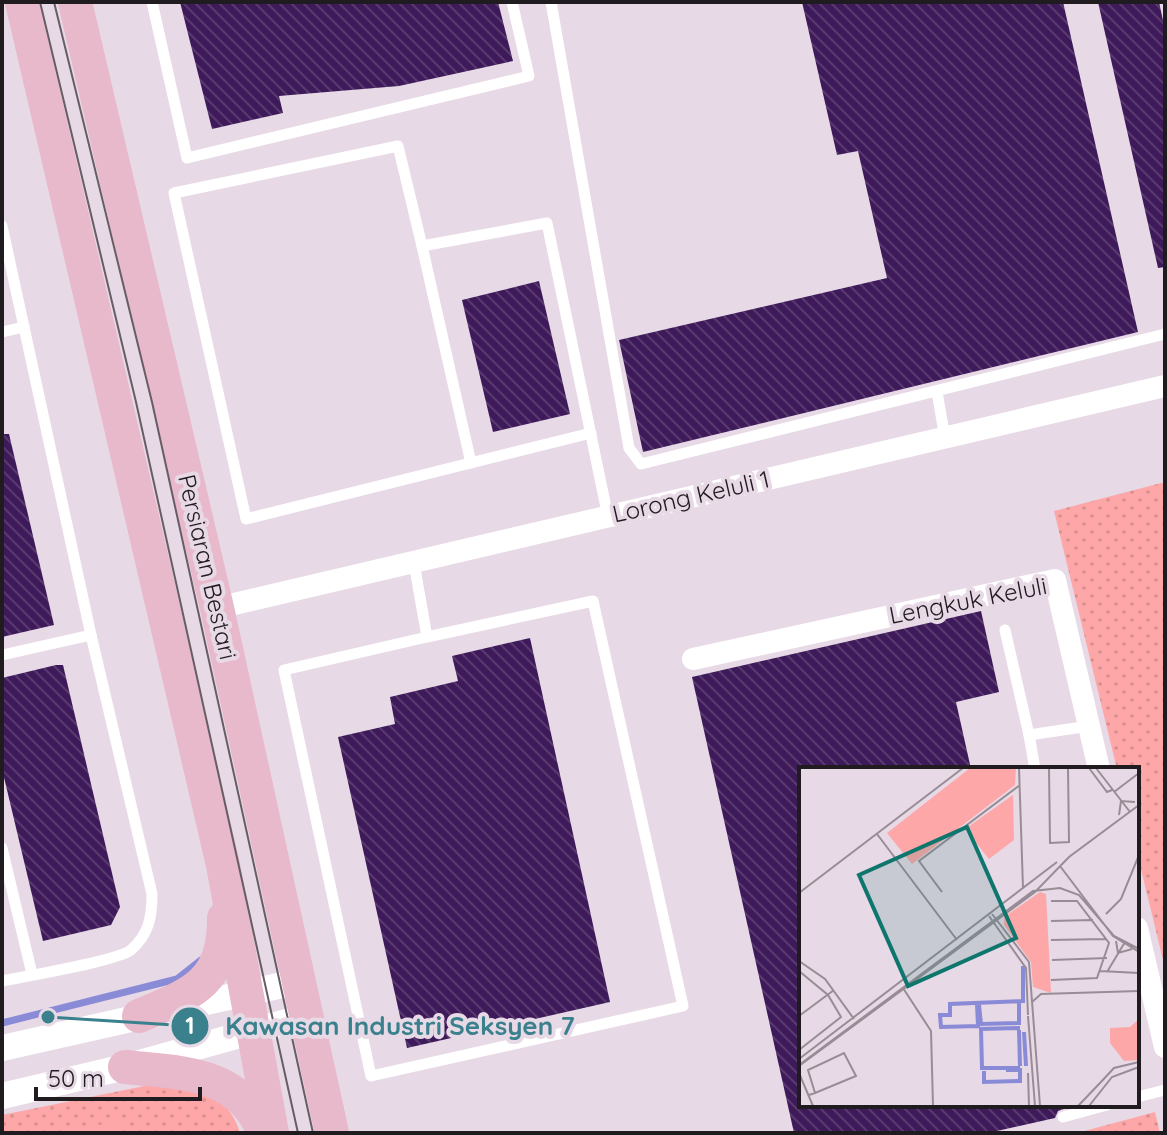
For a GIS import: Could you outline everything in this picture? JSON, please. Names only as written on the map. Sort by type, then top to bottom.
[{"type":"main road","name":"Persiaran Bestari","points":[[75,2],[217,608],[332,1133]]},
{"type":"main road","points":[[21,7],[223,865],[272,1133]]},
{"type":"main road","points":[[139,1016],[192,993],[212,973],[224,938],[223,865]]},
{"type":"main road","points":[[125,1067],[202,1075],[222,1084],[249,1106],[264,1133]]},
{"type":"street","name":"Lorong Keluli 1","points":[[217,608],[1165,386]]},
{"type":"street","name":"Lengkuk Keluli","points":[[693,659],[1055,580],[1099,767]]},
{"type":"street","points":[[1139,936],[1165,1047]]},
{"type":"street","points":[[2,1048],[300,981]]},
{"type":"street","points":[[2,1096],[125,1067],[308,1016]]},
{"type":"lane","points":[[152,2],[187,158],[529,76],[512,2]]},
{"type":"lane","points":[[551,2],[629,448],[641,464],[1165,334]]},
{"type":"lane","points":[[471,463],[398,146],[174,193],[246,519],[471,463],[591,433]]},
{"type":"lane","points":[[422,246],[547,223],[608,517]]},
{"type":"lane","points":[[2,981],[128,953],[144,936],[152,917],[152,894],[91,635],[3,232]]},
{"type":"lane","points":[[2,332],[24,327]]},
{"type":"lane","points":[[937,392],[945,438]]},
{"type":"lane","points":[[414,563],[427,637]]},
{"type":"lane","points":[[593,601],[683,1006],[371,1076],[284,670],[427,637],[593,601]]},
{"type":"lane","points":[[1005,630],[1035,767]]},
{"type":"lane","points":[[2,655],[91,635]]},
{"type":"lane","points":[[1029,735],[1089,726]]},
{"type":"lane","points":[[2,848],[32,974]]},
{"type":"lane","points":[[1139,1096],[1165,1090]]},
{"type":"lane","points":[[1063,1117],[1100,1107]]},
{"type":"shaded area","points":[[1165,482],[1165,968],[1139,861],[1139,767],[1117,767],[1054,511]]},
{"type":"shaded area","points":[[164,1082],[201,1092],[220,1102],[235,1120],[240,1133],[2,1133],[2,1115]]},
{"type":"shaded area","points":[[1155,1112],[1160,1133],[1077,1133]]},
{"type":"shaded area","points":[[118,1121],[121,1133],[61,1133]]},
{"type":"building","points":[[180,2],[498,2],[513,61],[399,86],[279,96],[283,113],[212,129]]},
{"type":"building","points":[[802,2],[1063,2],[1138,332],[643,452],[619,340],[887,278],[858,151],[837,155]]},
{"type":"building","points":[[1098,2],[1159,2],[1165,30],[1165,267],[1158,268]]},
{"type":"building","points":[[539,281],[570,414],[493,432],[462,300]]},
{"type":"building","points":[[2,434],[9,434],[54,625],[2,637]]},
{"type":"building","points":[[981,611],[999,692],[956,702],[971,767],[799,767],[799,1107],[1069,1107],[1058,1111],[1055,1118],[988,1133],[794,1133],[692,677]]},
{"type":"building","points":[[530,638],[610,1002],[407,1048],[338,737],[395,724],[390,697],[458,681],[452,656]]},
{"type":"building","points":[[63,665],[120,907],[111,925],[43,941],[2,769],[2,678]]},
{"type":"waterway","points":[[2,1023],[177,979],[201,960]]},
{"type":"tram line","points":[[40,2],[136,402],[298,1133]]},
{"type":"tram line","points":[[54,2],[152,402],[313,1133]]},
{"type":"place","name":"Kawasan Industri Seksyen 7","points":[[48,1017]]}]
